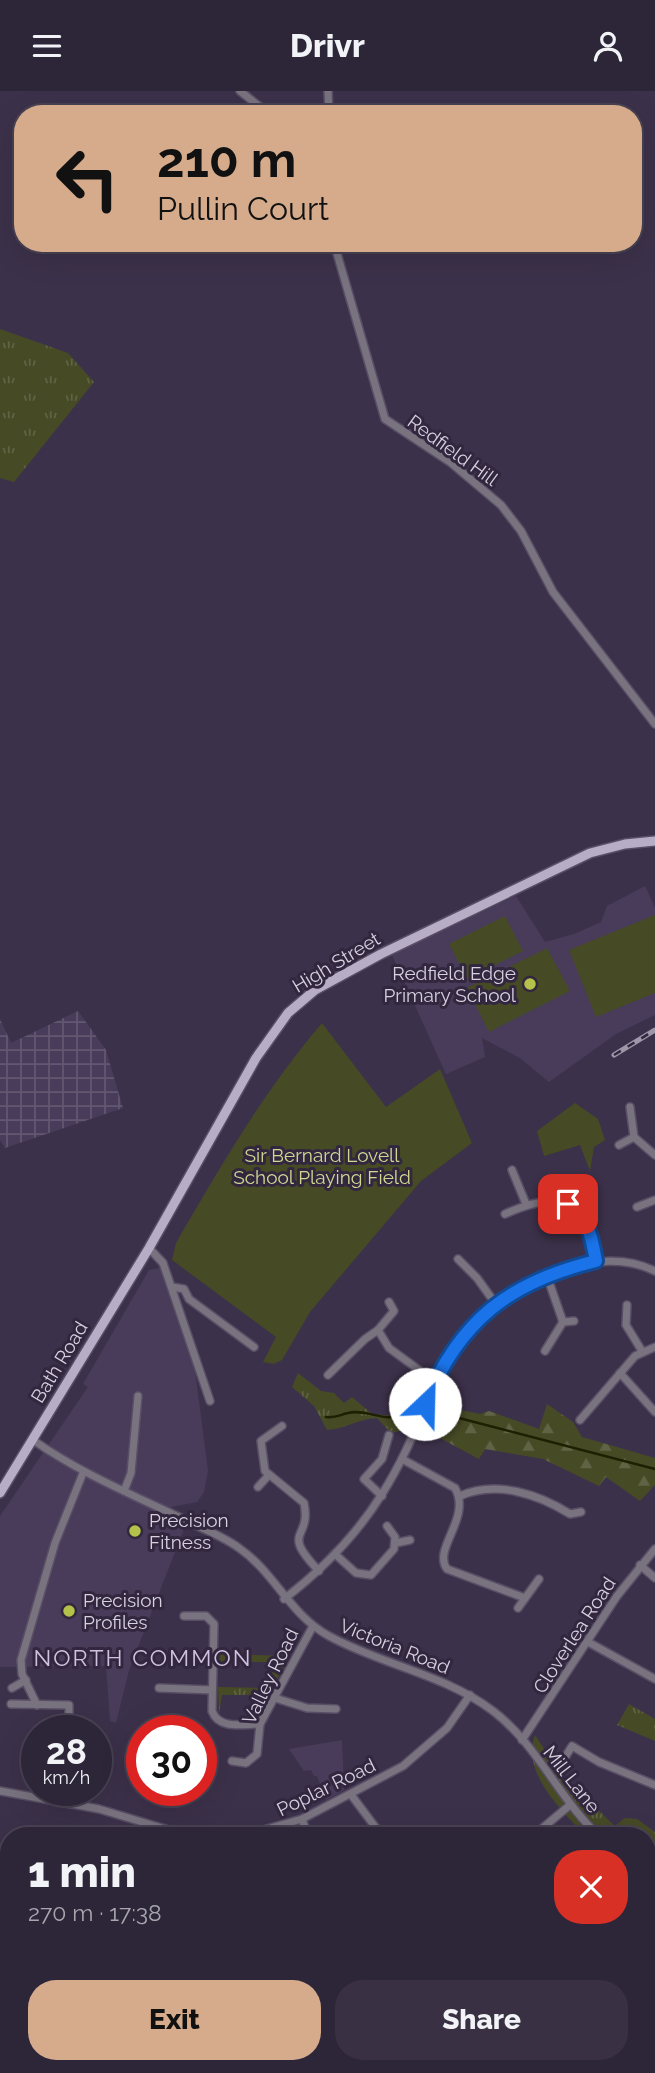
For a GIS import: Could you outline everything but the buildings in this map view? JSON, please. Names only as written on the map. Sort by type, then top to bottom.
[{"type":"main road","name":"High Street","points":[[149,1248],[256,1058],[288,1013],[302,1000],[381,954],[590,853],[625,844],[655,841]]},
{"type":"main road","name":"Bath Road","points":[[0,1493],[149,1248]]},
{"type":"street","points":[[240,91],[258,105]]},
{"type":"street","name":"Redfield Hill","points":[[337,252],[385,419],[450,462],[501,505],[521,531],[554,591],[655,724]]},
{"type":"street","points":[[630,1107],[634,1137],[654,1152]]},
{"type":"street","points":[[619,1145],[634,1137]]},
{"type":"street","points":[[512,1170],[526,1204]]},
{"type":"street","points":[[505,1214],[526,1204],[557,1200],[579,1212],[592,1238],[596,1261]]},
{"type":"street","points":[[637,1207],[655,1200]]},
{"type":"street","points":[[149,1248],[163,1263],[210,1401]]},
{"type":"street","points":[[458,1259],[477,1278],[495,1304]]},
{"type":"street","points":[[284,1599],[336,1555],[382,1496],[402,1459],[434,1381],[457,1343],[495,1304],[547,1276],[596,1261],[625,1261],[655,1271]]},
{"type":"street","points":[[545,1351],[555,1345],[563,1322],[547,1276]]},
{"type":"street","points":[[172,1287],[184,1289],[190,1299],[254,1346]]},
{"type":"street","points":[[328,1375],[333,1364],[378,1331],[397,1312],[389,1302]]},
{"type":"street","points":[[627,1305],[624,1314],[626,1325],[642,1352]]},
{"type":"street","points":[[563,1322],[574,1321]]},
{"type":"street","points":[[366,1331],[378,1331]]},
{"type":"street","points":[[378,1331],[389,1348],[434,1381]]},
{"type":"street","points":[[237,1346],[243,1338]]},
{"type":"street","points":[[580,1420],[590,1401],[642,1352],[655,1347]]},
{"type":"street","points":[[620,1373],[655,1412]]},
{"type":"street","points":[[124,1491],[131,1473],[138,1396]]},
{"type":"street","points":[[282,1426],[261,1441],[268,1476],[291,1490],[304,1503],[305,1517],[298,1543],[299,1551],[319,1571]]},
{"type":"street","points":[[382,1496],[364,1479],[382,1459],[389,1435]]},
{"type":"street","name":"Victoria Road","points":[[33,1440],[83,1473],[238,1546],[256,1562],[284,1599],[313,1626],[350,1646],[470,1695],[495,1712],[523,1740]]},
{"type":"street","points":[[402,1459],[455,1488],[460,1496],[462,1509],[443,1556],[443,1564],[452,1572],[525,1598]]},
{"type":"street","points":[[37,1705],[21,1660],[43,1580],[83,1473]]},
{"type":"street","points":[[258,1487],[268,1476]]},
{"type":"street","points":[[460,1496],[489,1487],[550,1502],[570,1514],[581,1512]]},
{"type":"street","points":[[387,1526],[396,1543]]},
{"type":"street","points":[[396,1543],[410,1540]]},
{"type":"street","points":[[336,1555],[356,1573],[371,1576],[388,1560],[396,1543]]},
{"type":"street","name":"Cloverlea Road","points":[[523,1740],[640,1565],[655,1549]]},
{"type":"street","points":[[640,1565],[655,1578]]},
{"type":"street","points":[[518,1608],[539,1579]]},
{"type":"street","points":[[184,1616],[206,1616],[214,1624],[212,1711],[220,1723],[260,1724]]},
{"type":"street","name":"Valley Road","points":[[232,1761],[246,1763],[257,1754],[260,1724],[313,1626]]},
{"type":"street","points":[[589,1642],[655,1679]]},
{"type":"street","points":[[12,1688],[26,1680]]},
{"type":"street","points":[[159,1688],[212,1690]]},
{"type":"street","name":"Poplar Road","points":[[274,1827],[302,1819],[403,1766],[430,1746],[470,1695]]},
{"type":"street","points":[[275,1698],[307,1708],[336,1709]]},
{"type":"street","points":[[11,1704],[69,1705],[69,1715]]},
{"type":"street","name":"Mill Lane","points":[[523,1740],[570,1805],[591,1827]]},
{"type":"street","points":[[564,1759],[572,1746],[599,1762],[655,1785]]},
{"type":"street","name":"Poplar Road","points":[[0,1791],[99,1808],[156,1827]]},
{"type":"street","points":[[352,1795],[375,1827]]},
{"type":"street","points":[[544,1827],[570,1805]]},
{"type":"street","points":[[302,1819],[305,1827]]},
{"type":"shaded area","name":"Redfield Edge Primary School","points":[[645,886],[655,908],[655,1015],[616,1034],[549,1082],[520,1058],[482,1038],[485,1057],[446,1074],[391,953],[516,896],[545,942],[574,934],[601,922],[607,906]]},
{"type":"shaded area","points":[[78,1011],[106,1050],[123,1108],[5,1148],[0,1140],[0,1019],[11,1043]]},
{"type":"shaded area","points":[[160,1268],[195,1370],[208,1471],[204,1492],[197,1502],[166,1508],[158,1518],[184,1529],[129,1670],[116,1723],[112,1722],[112,1715],[110,1715],[106,1666],[0,1667],[0,1516],[88,1387],[83,1384],[149,1270]]},
{"type":"shaded area","points":[[342,1740],[344,1790],[326,1800],[317,1776],[314,1776],[311,1770],[304,1771],[289,1749]]},
{"type":"green space","points":[[0,329],[68,353],[94,382],[14,482],[0,478]]},
{"type":"green space","points":[[655,915],[655,993],[596,1017],[569,950]]},
{"type":"green space","points":[[505,916],[523,951],[467,979],[449,944]]},
{"type":"green space","points":[[547,948],[570,991],[489,1032],[467,988]]},
{"type":"green space","name":"Sir Bernard Lovell School Playing Field","points":[[322,1023],[386,1107],[440,1069],[472,1143],[421,1181],[310,1312],[282,1360],[274,1364],[263,1362],[276,1337],[172,1260],[176,1243],[244,1130],[281,1075]]},
{"type":"green space","points":[[575,1103],[598,1119],[605,1140],[594,1147],[590,1171],[580,1145],[544,1156],[537,1131]]},
{"type":"green space","points":[[298,1373],[321,1391],[334,1393],[344,1403],[352,1397],[372,1414],[395,1416],[399,1412],[413,1412],[444,1423],[438,1437],[415,1430],[391,1433],[377,1418],[327,1430],[314,1406],[292,1387]]},
{"type":"green space","points":[[547,1404],[573,1422],[582,1437],[655,1458],[655,1485],[640,1501],[606,1477],[599,1486],[543,1459],[485,1449],[479,1459],[438,1437],[451,1408],[480,1414],[489,1411],[539,1429]]},
{"type":"green space","points":[[220,1654],[289,1656],[259,1715],[259,1695],[222,1695],[219,1714],[218,1687],[271,1688],[273,1662],[219,1662]]},
{"type":"green space","points":[[629,1704],[655,1719],[655,1741],[617,1725]]},
{"type":"green space","points":[[535,1735],[560,1773],[616,1827],[577,1827],[546,1790],[534,1763],[532,1749]]},
{"type":"green space","points":[[625,1818],[637,1819],[648,1827],[619,1827],[616,1825]]},
{"type":"waterway","points":[[432,1411],[655,1469]]},
{"type":"waterway","points":[[326,1417],[355,1412],[383,1417],[405,1414]]},
{"type":"railway","points":[[614,1055],[655,1030]]},
{"type":"place","name":"Redfield Edge Primary School","points":[[530,984]]},
{"type":"place","name":"Precision Fitness","points":[[135,1531]]},
{"type":"place","name":"Precision Profiles","points":[[69,1611]]},
{"type":"district","name":"NORTH COMMON","points":[[143,1657]]},
{"type":"route","points":[[425,1404],[434,1381],[457,1343],[495,1304],[528,1283],[596,1261],[588,1227],[579,1212],[568,1204]]}]
